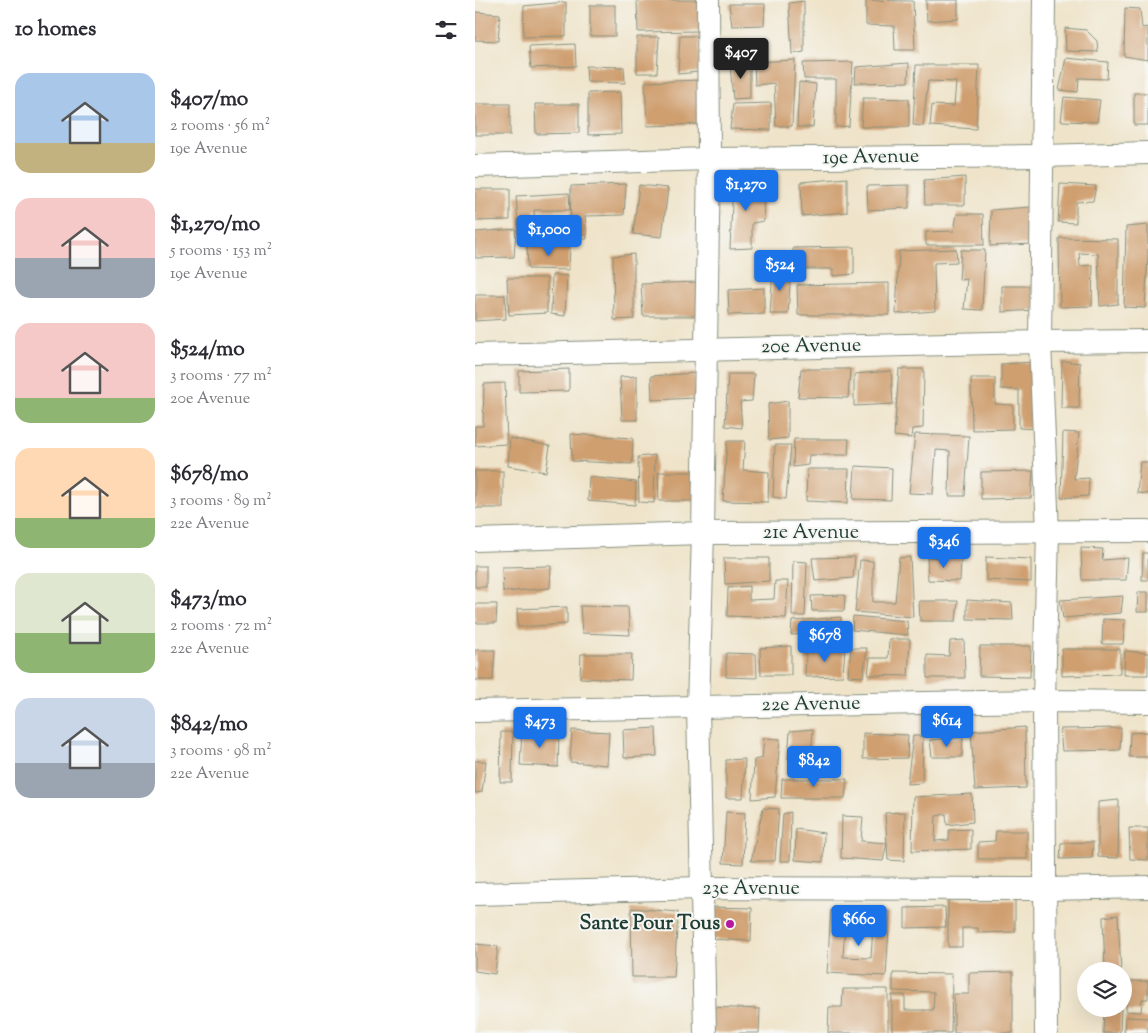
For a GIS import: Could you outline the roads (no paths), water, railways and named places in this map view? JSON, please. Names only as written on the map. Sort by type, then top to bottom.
[{"type":"street","points":[[705,1033],[698,707],[703,534],[709,159],[707,0]]},
{"type":"street","points":[[1044,0],[1040,342],[1047,532],[1044,701],[1046,1033]]},
{"type":"street","name":"19e Avenue","points":[[475,166],[709,159],[1043,156],[1148,153]]},
{"type":"street","name":"20e Avenue","points":[[475,355],[1040,342],[1148,342]]},
{"type":"street","name":"21e Avenue","points":[[475,540],[703,534],[1148,531]]},
{"type":"street","name":"22e Avenue","points":[[475,710],[1044,701],[1148,702]]},
{"type":"street","name":"23e Avenue","points":[[475,894],[701,888],[1045,889],[1148,887]]},
{"type":"place","name":"Sante Pour Tous","points":[[730,924]]}]
